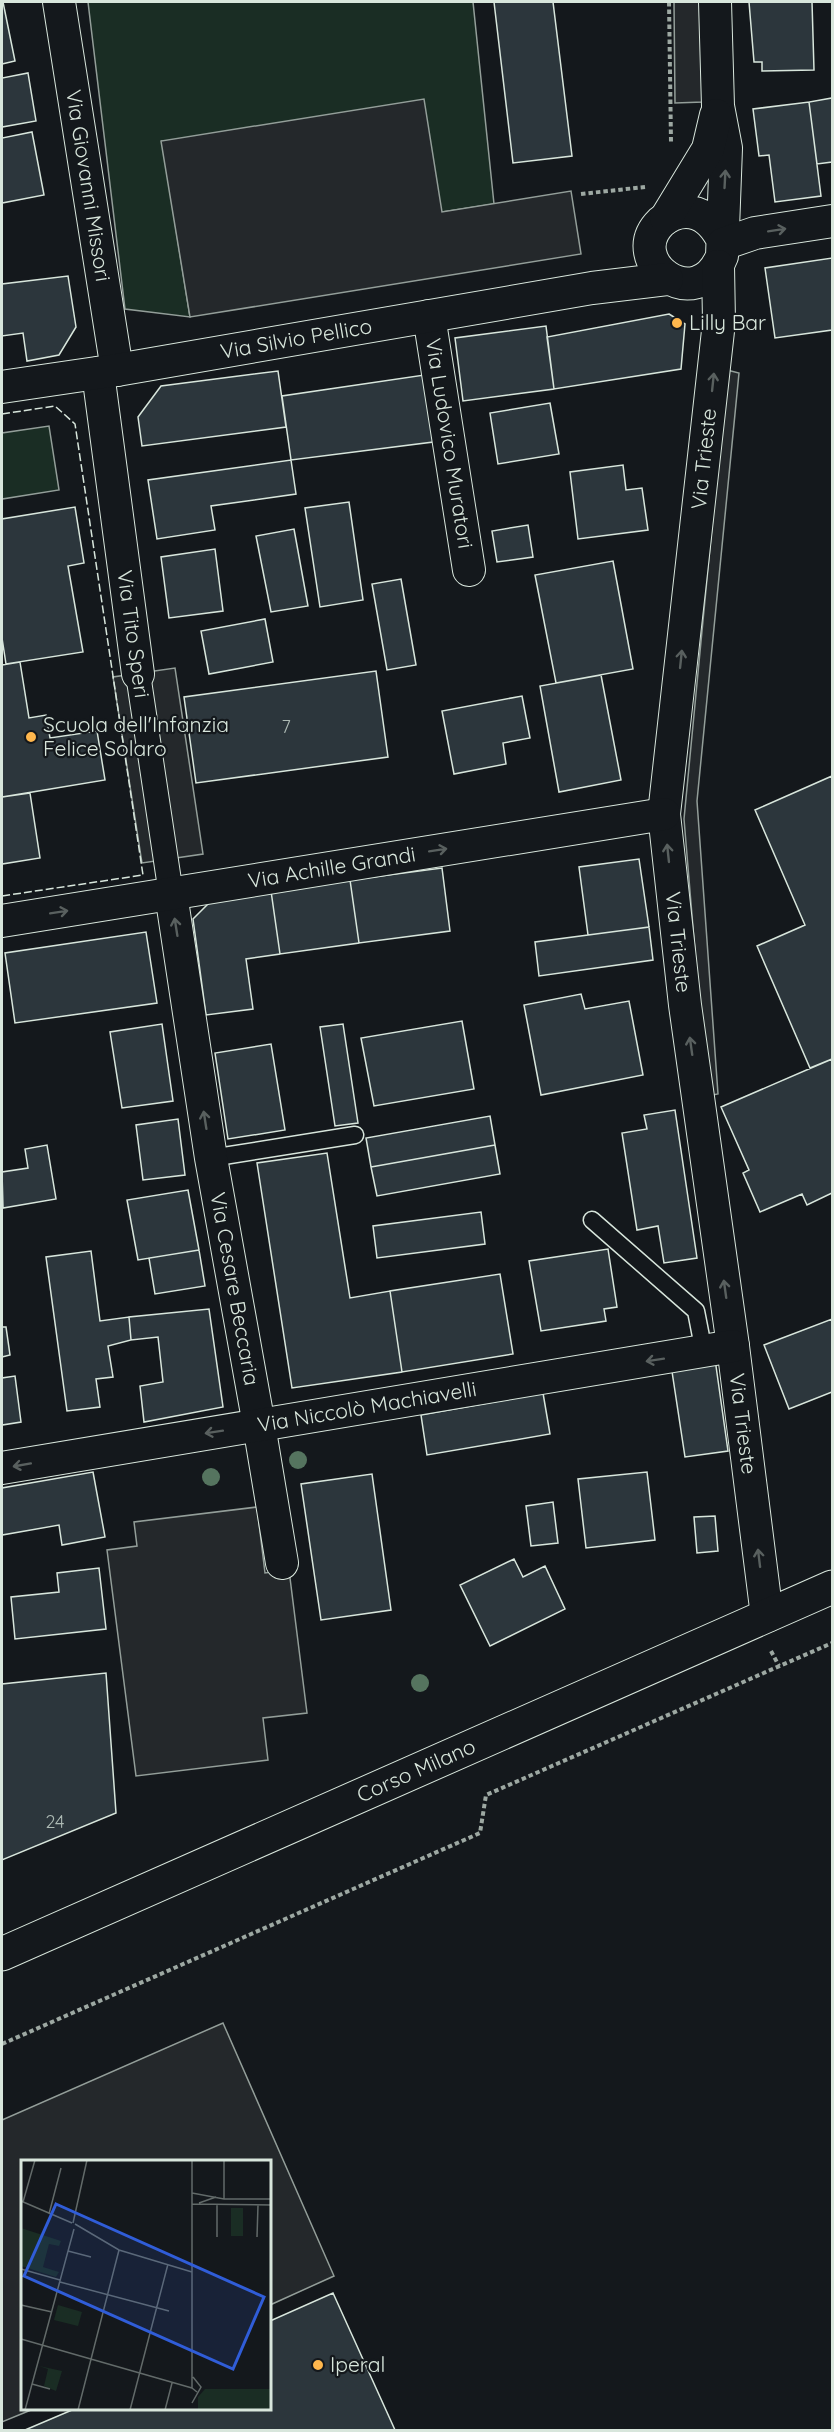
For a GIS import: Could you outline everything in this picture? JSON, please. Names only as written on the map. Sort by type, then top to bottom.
[{"type":"main road","name":"Corso Milano","points":[[2,1954],[832,1587]]},
{"type":"street","name":"Via Giovanni Missori","points":[[59,2],[107,371]]},
{"type":"street","name":"Via Trieste","points":[[715,2],[718,106],[726,148],[719,322],[664,814],[719,1349],[767,1616]]},
{"type":"street","name":"Via Trieste","points":[[666,218],[708,149],[718,106]]},
{"type":"street","points":[[688,212],[704,217],[716,226],[721,249],[710,276],[694,284],[677,283],[667,279],[654,264],[651,252],[653,235],[657,226],[666,218],[688,212]]},
{"type":"street","points":[[721,249],[755,233],[832,221]]},
{"type":"street","name":"Via Silvio Pellico","points":[[592,288],[651,252]]},
{"type":"street","name":"Via Silvio Pellico","points":[[2,387],[592,288],[667,279]]},
{"type":"street","name":"Via Ludovico Muratori","points":[[429,316],[469,570]]},
{"type":"street","name":"Via Tito Speri","points":[[107,371],[138,674],[171,894]]},
{"type":"street","name":"Via Achille Grandi","points":[[2,921],[664,814]]},
{"type":"street","name":"Via Cesare Beccaria","points":[[171,894],[211,1158],[260,1425],[282,1563]]},
{"type":"street","name":"Via Niccolò Machiavelli","points":[[2,1468],[719,1349]]},
{"type":"lane","points":[[211,1158],[355,1135]]},
{"type":"lane","points":[[592,1220],[696,1311],[719,1349]]},
{"type":"path","points":[[669,2],[671,152]]},
{"type":"path","points":[[581,194],[655,185]]},
{"type":"path","points":[[2,2044],[480,1833],[486,1795],[832,1643]]},
{"type":"green space","points":[[88,2],[473,2],[494,204],[442,212],[162,141],[190,317],[125,309]]},
{"type":"green space","points":[[49,426],[59,490],[2,499],[2,433]]},
{"type":"shaded area","points":[[674,2],[702,2],[703,102],[675,103]]},
{"type":"shaded area","points":[[424,99],[442,212],[571,191],[581,254],[190,317],[161,141]]},
{"type":"shaded area","points":[[727,370],[739,373],[697,801],[718,1094],[707,1096],[684,819]]},
{"type":"shaded area","points":[[175,668],[203,854],[142,863],[113,677]]},
{"type":"shaded area","points":[[257,1507],[265,1573],[289,1570],[307,1713],[263,1718],[268,1760],[136,1776],[107,1550],[137,1546],[134,1522]]},
{"type":"shaded area","points":[[223,2023],[334,2276],[272,2304],[272,2160],[21,2160],[21,2411],[29,2411],[2,2422],[2,2120]]},
{"type":"building","points":[[2,2],[15,61],[2,64]]},
{"type":"building","points":[[494,2],[553,2],[572,156],[513,163]]},
{"type":"building","points":[[749,2],[812,2],[814,70],[762,71],[762,62],[754,62]]},
{"type":"building","points":[[28,73],[36,121],[2,127],[2,78]]},
{"type":"building","points":[[832,98],[832,162],[817,164],[809,102]]},
{"type":"building","points":[[809,102],[821,196],[775,202],[769,155],[759,156],[753,109]]},
{"type":"building","points":[[32,132],[44,195],[2,203],[2,138]]},
{"type":"building","points":[[832,258],[832,330],[775,338],[765,268]]},
{"type":"building","points":[[68,276],[76,327],[59,355],[27,361],[23,333],[2,336],[2,284]]},
{"type":"building","points":[[669,314],[685,324],[681,369],[554,389],[547,337]]},
{"type":"building","points":[[546,326],[554,389],[463,401],[455,338]]},
{"type":"building","points":[[278,371],[286,427],[142,446],[138,417],[161,386]]},
{"type":"building","points":[[431,374],[441,441],[291,460],[282,396]]},
{"type":"building","points":[[550,403],[559,454],[498,464],[490,413]]},
{"type":"building","points":[[291,460],[296,494],[211,506],[215,530],[157,539],[148,480]]},
{"type":"building","points":[[623,465],[626,490],[642,488],[648,530],[578,539],[570,472]]},
{"type":"building","points":[[349,502],[363,600],[320,607],[305,508]]},
{"type":"building","points":[[75,507],[84,563],[68,566],[83,652],[6,664],[2,638],[2,519]]},
{"type":"building","points":[[528,525],[533,557],[497,562],[492,531]]},
{"type":"building","points":[[294,529],[308,606],[271,612],[256,536]]},
{"type":"building","points":[[215,549],[223,611],[169,618],[161,557]]},
{"type":"building","points":[[613,561],[633,669],[556,683],[535,575]]},
{"type":"building","points":[[401,579],[416,665],[387,670],[372,584]]},
{"type":"building","points":[[265,619],[273,662],[209,674],[201,631]]},
{"type":"building","points":[[20,662],[29,718],[46,715],[50,738],[97,731],[105,780],[2,797],[2,665]]},
{"type":"building","points":[[376,671],[388,757],[196,783],[184,697]]},
{"type":"building","points":[[601,675],[621,780],[559,792],[540,686]]},
{"type":"building","points":[[522,696],[530,738],[503,743],[506,764],[454,774],[442,711]]},
{"type":"building","points":[[832,776],[832,1059],[810,1068],[757,946],[805,925],[755,810]]},
{"type":"building","points":[[30,793],[40,858],[2,864],[2,797]]},
{"type":"building","points":[[639,859],[649,927],[588,935],[579,867]]},
{"type":"building","points":[[442,868],[450,931],[359,943],[350,880]]},
{"type":"building","points":[[350,880],[359,943],[280,954],[271,891]]},
{"type":"building","points":[[271,891],[280,954],[246,959],[253,1009],[206,1015],[193,919],[213,899]]},
{"type":"building","points":[[649,927],[653,960],[539,976],[535,942]]},
{"type":"building","points":[[146,932],[157,1003],[15,1023],[5,953]]},
{"type":"building","points":[[581,994],[585,1009],[629,1001],[643,1075],[541,1095],[524,1005]]},
{"type":"building","points":[[462,1021],[474,1089],[374,1106],[361,1038]]},
{"type":"building","points":[[162,1024],[173,1101],[122,1108],[110,1032]]},
{"type":"building","points":[[343,1024],[358,1123],[335,1126],[320,1027]]},
{"type":"building","points":[[271,1044],[285,1130],[228,1139],[215,1053]]},
{"type":"building","points":[[832,1059],[832,1193],[807,1205],[802,1194],[760,1212],[743,1173],[749,1170],[721,1107]]},
{"type":"building","points":[[675,1110],[697,1258],[664,1263],[658,1226],[637,1230],[622,1133],[647,1129],[644,1115]]},
{"type":"building","points":[[490,1116],[495,1145],[371,1167],[366,1138]]},
{"type":"building","points":[[178,1119],[185,1175],[143,1180],[136,1125]]},
{"type":"building","points":[[47,1145],[56,1199],[3,1208],[2,1172],[28,1168],[25,1149]]},
{"type":"building","points":[[495,1145],[500,1174],[377,1196],[371,1167]]},
{"type":"building","points":[[327,1153],[350,1298],[390,1291],[402,1372],[292,1388],[257,1163]]},
{"type":"building","points":[[188,1190],[199,1250],[138,1260],[127,1200]]},
{"type":"building","points":[[481,1212],[485,1244],[377,1258],[373,1226]]},
{"type":"building","points":[[608,1249],[617,1307],[604,1309],[606,1321],[541,1331],[529,1261]]},
{"type":"building","points":[[199,1250],[205,1286],[155,1294],[149,1258]]},
{"type":"building","points":[[91,1251],[100,1321],[129,1317],[131,1340],[108,1346],[113,1377],[96,1379],[100,1407],[67,1411],[46,1257]]},
{"type":"building","points":[[500,1274],[513,1354],[402,1372],[390,1291]]},
{"type":"building","points":[[209,1309],[223,1407],[144,1422],[140,1386],[163,1382],[158,1337],[131,1340],[129,1317]]},
{"type":"building","points":[[832,1319],[832,1392],[789,1409],[764,1345]]},
{"type":"building","points":[[2,1327],[6,1327],[10,1355],[2,1357]]},
{"type":"building","points":[[715,1359],[728,1451],[685,1457],[671,1365]]},
{"type":"building","points":[[15,1376],[21,1422],[2,1425],[2,1378]]},
{"type":"building","points":[[543,1393],[550,1434],[427,1455],[421,1415]]},
{"type":"building","points":[[93,1472],[105,1537],[62,1545],[59,1525],[2,1535],[2,1488]]},
{"type":"building","points":[[647,1472],[655,1540],[586,1548],[578,1479]]},
{"type":"building","points":[[372,1474],[391,1610],[321,1620],[301,1484]]},
{"type":"building","points":[[553,1502],[558,1543],[531,1546],[526,1506]]},
{"type":"building","points":[[715,1516],[718,1551],[697,1553],[694,1517]]},
{"type":"building","points":[[514,1559],[523,1577],[545,1566],[565,1609],[490,1646],[460,1585]]},
{"type":"building","points":[[99,1568],[106,1629],[15,1639],[11,1597],[59,1592],[57,1573]]},
{"type":"building","points":[[106,1673],[116,1813],[2,1860],[2,1684]]},
{"type":"building","name":"Iperal","points":[[333,2293],[395,2430],[25,2430],[70,2411],[272,2411],[272,2320]]},
{"type":"fence","points":[[2,414],[55,406],[75,424],[143,875],[2,896]]},
{"type":"place","name":"Lilly Bar","points":[[677,323]]},
{"type":"place","name":"Scuola dell'Infanzia Felice Solaro","points":[[31,737]]},
{"type":"place","name":"Iperal","points":[[318,2365]]}]
